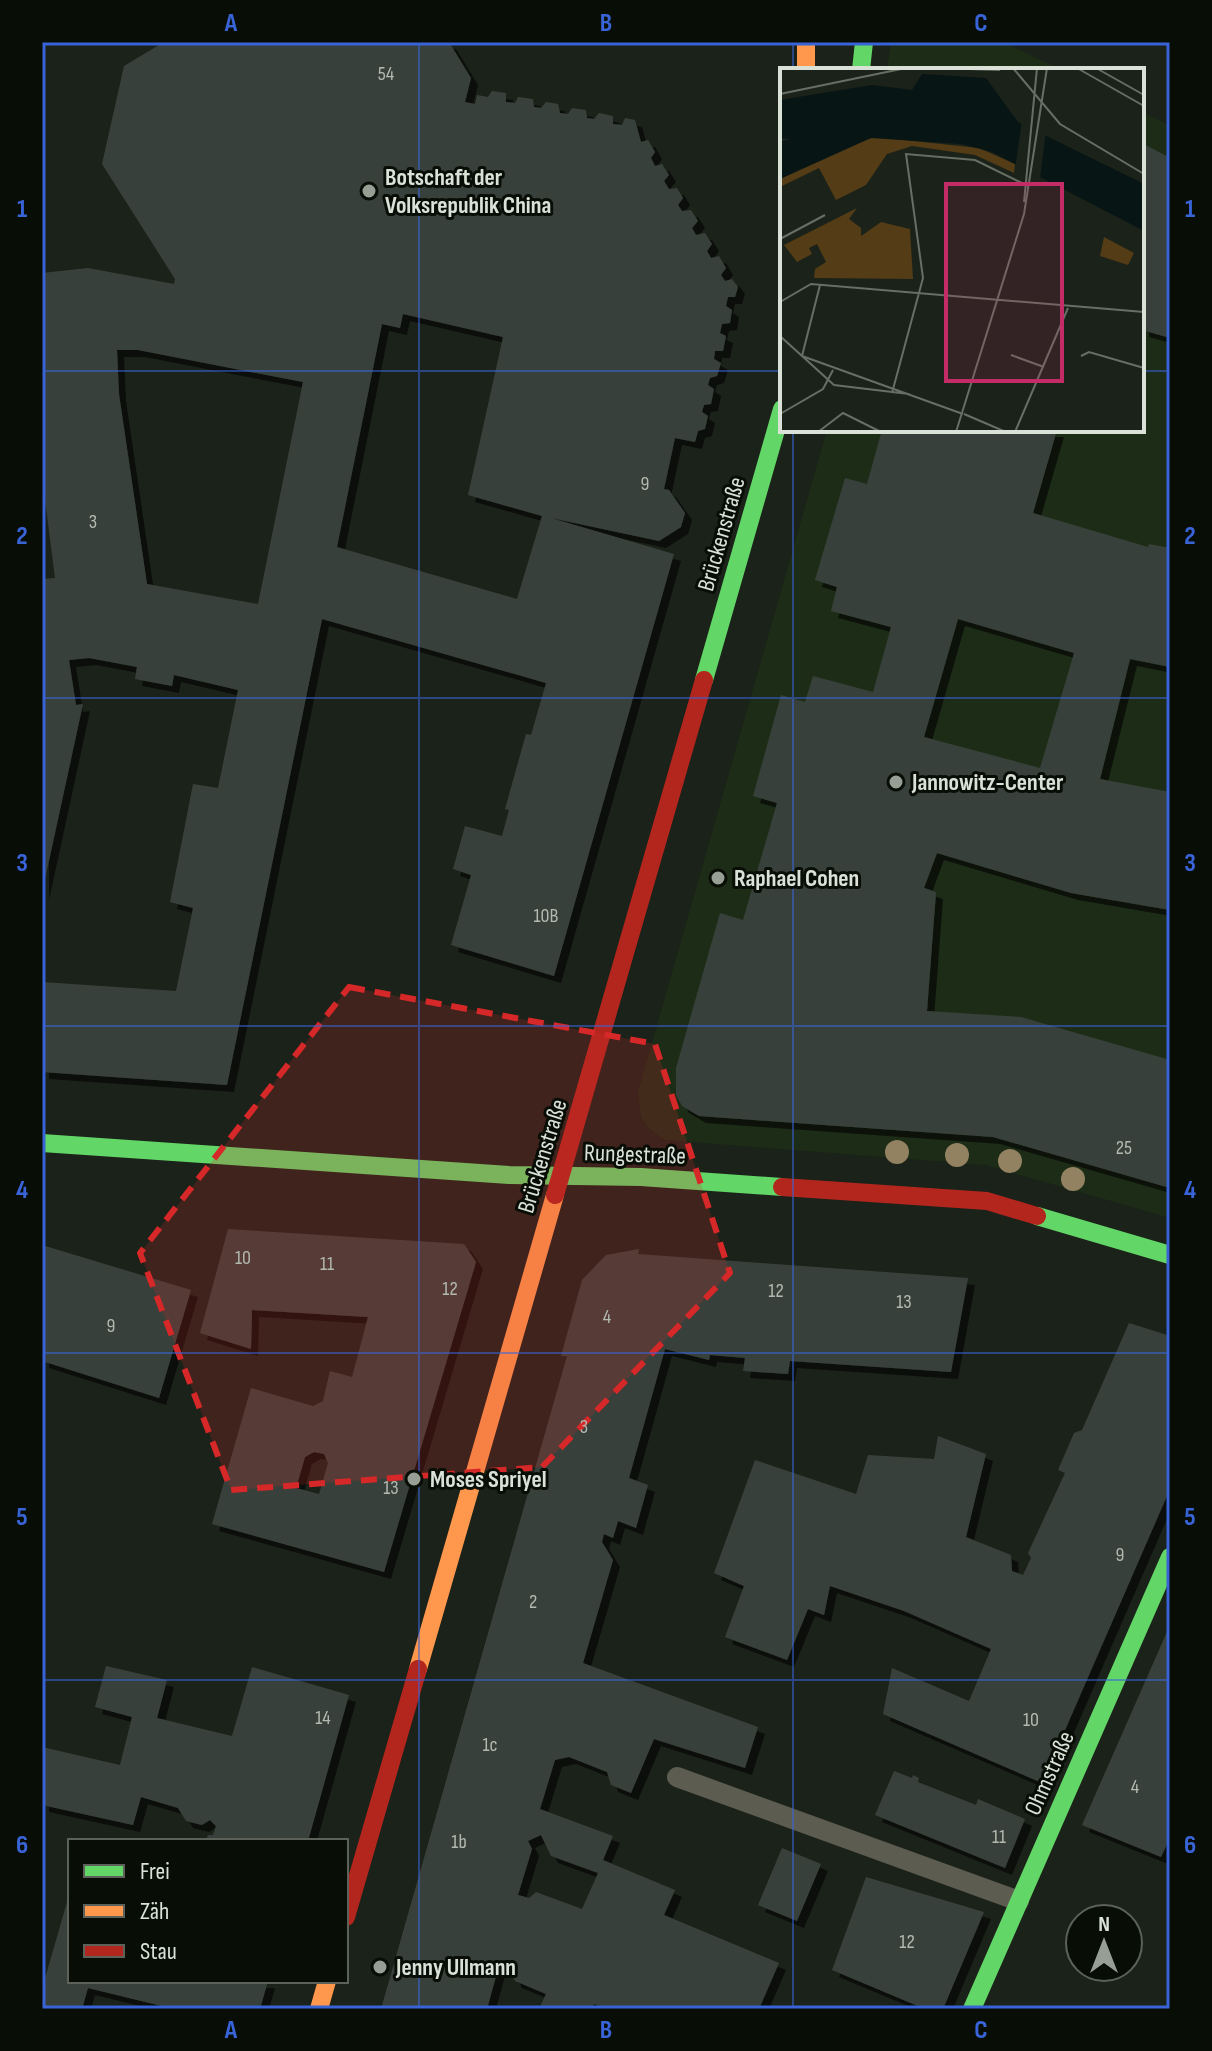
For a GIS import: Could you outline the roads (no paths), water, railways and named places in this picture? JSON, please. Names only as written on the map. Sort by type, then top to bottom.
[{"type":"main road","points":[[806,42],[806,68]]},
{"type":"main road","points":[[861,68],[864,42]]},
{"type":"main road","name":"Brückenstraße","points":[[348,1910],[780,416]]},
{"type":"main road","name":"Rungestraße","points":[[42,1143],[561,1176],[641,1177],[987,1201],[1170,1255]]},
{"type":"main road","name":"Ohmstraße","points":[[972,2009],[1170,1557]]},
{"type":"main road","points":[[319,2009],[326,1983]]},
{"type":"lane","points":[[677,1777],[1019,1901]]},
{"type":"place","name":"Botschaft der Volksrepublik China","points":[[369,191]]},
{"type":"place","name":"Jannowitz-Center","points":[[896,782]]},
{"type":"place","name":"Raphael Cohen","points":[[718,878]]},
{"type":"place","name":"Moses Spriyel","points":[[414,1479]]},
{"type":"place","name":"Jenny Ullmann","points":[[380,1967]]}]
